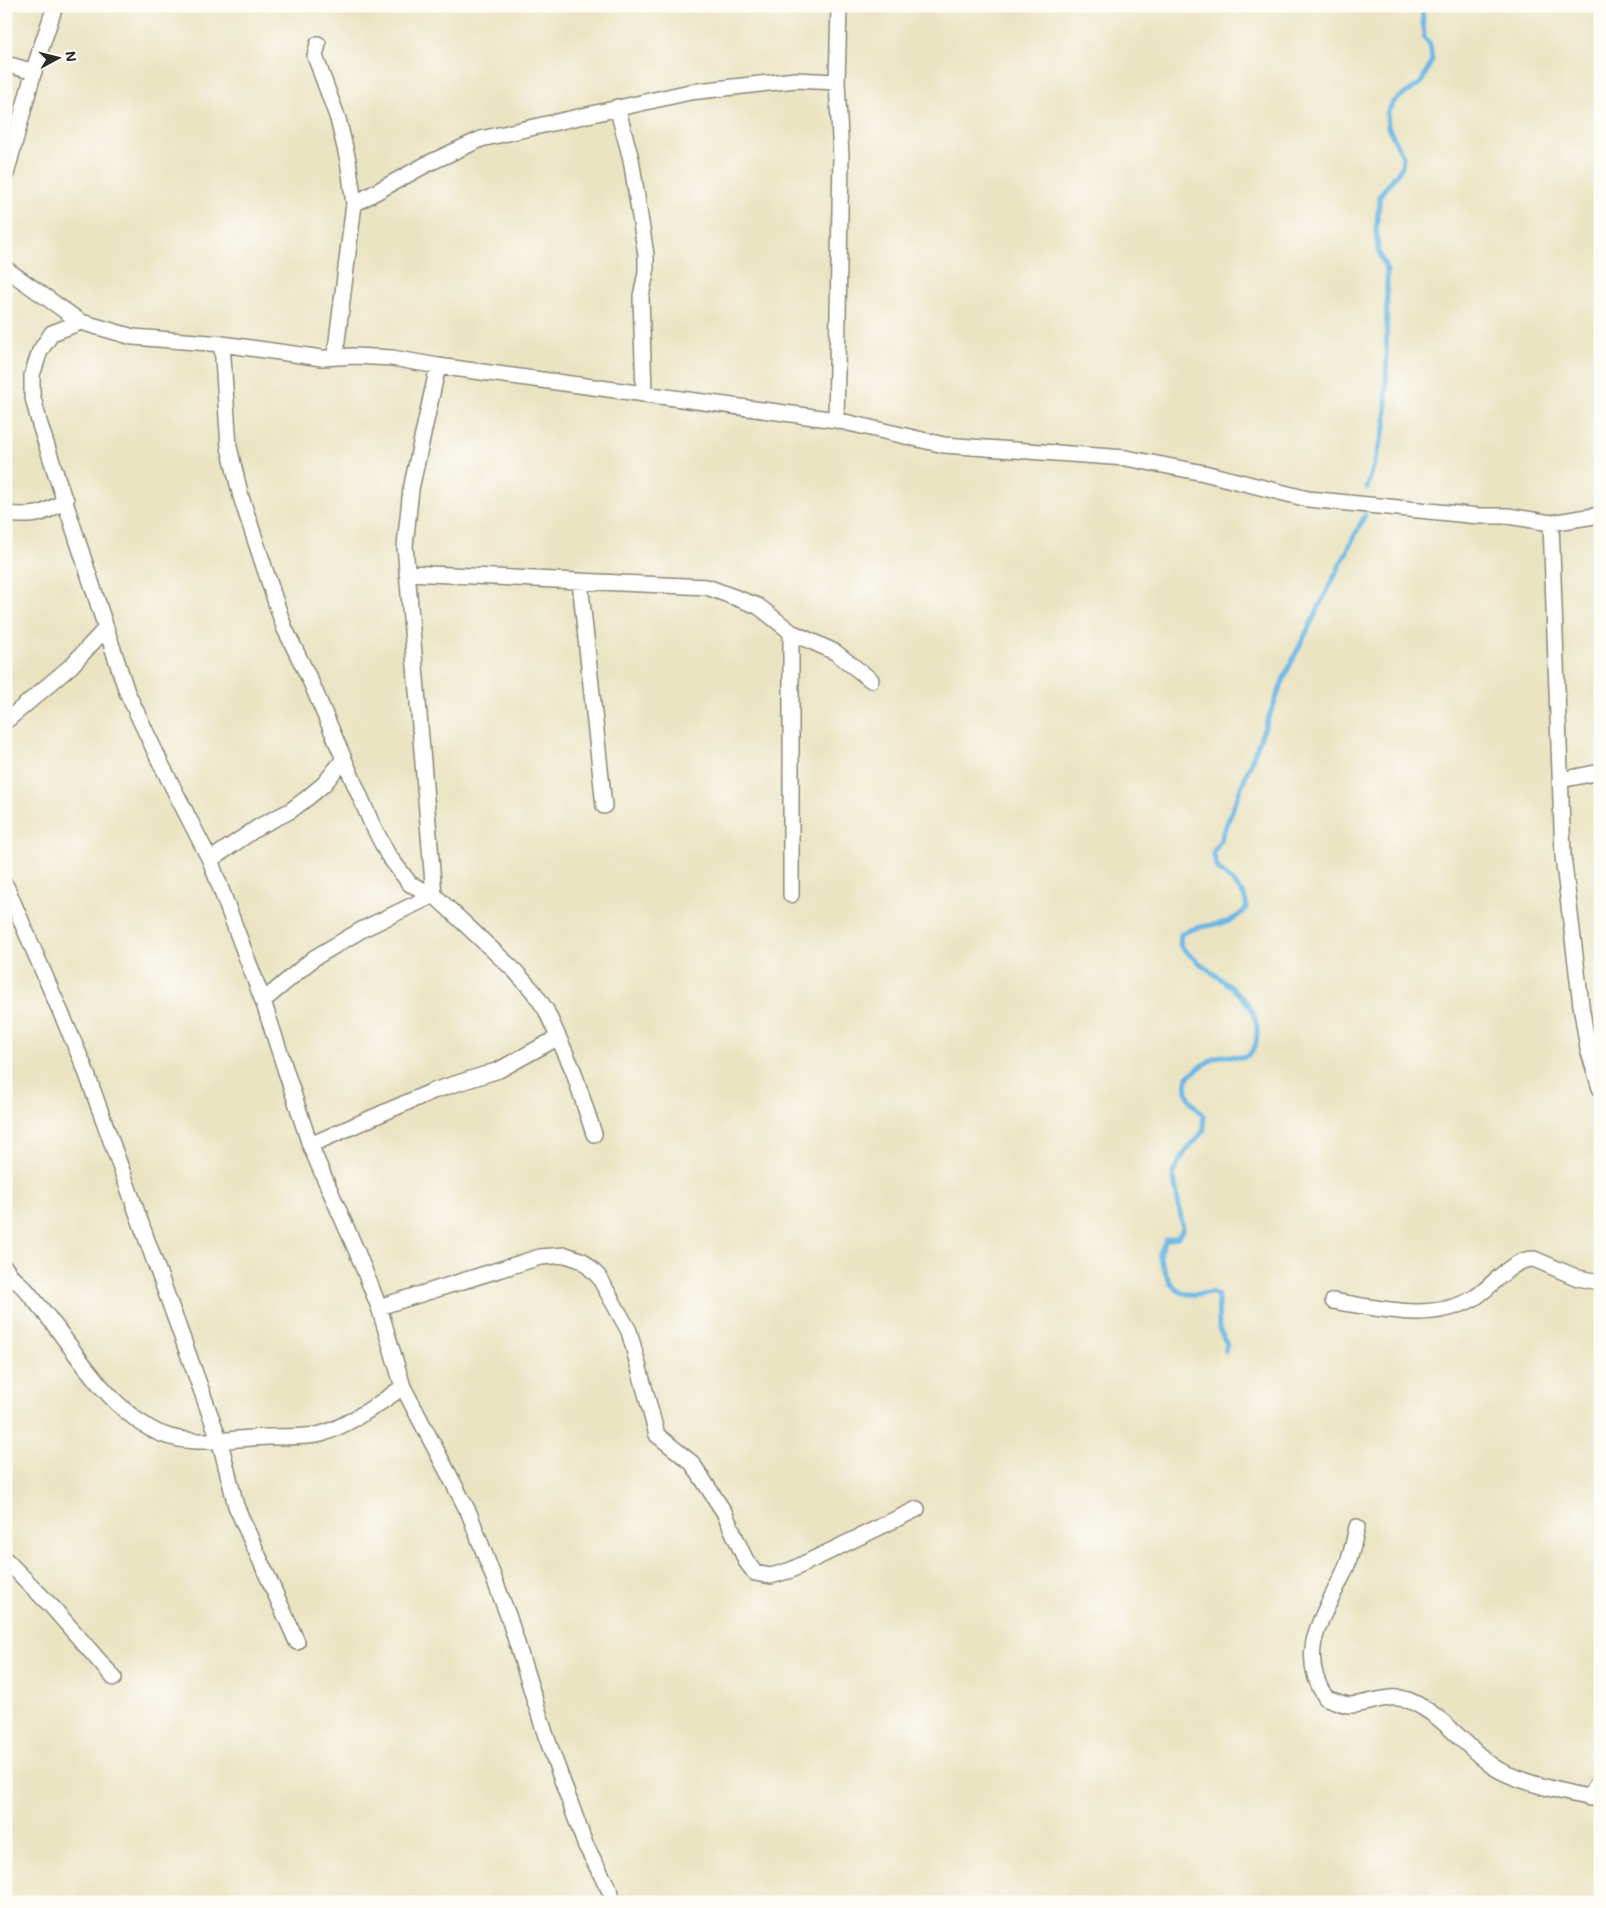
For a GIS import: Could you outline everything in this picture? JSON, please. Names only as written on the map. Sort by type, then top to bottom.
[{"type":"street","points":[[6,174],[54,6]]},
{"type":"street","points":[[836,420],[841,167],[837,82],[839,6]]},
{"type":"street","points":[[318,44],[315,56],[340,128],[348,160],[354,204],[335,357]]},
{"type":"street","points":[[6,64],[34,72]]},
{"type":"street","points":[[354,204],[427,164],[481,139],[690,92],[795,80],[837,82]]},
{"type":"street","points":[[617,107],[631,159],[646,255],[646,273],[641,296],[640,314],[644,393]]},
{"type":"street","points":[[6,269],[81,322],[133,337],[222,344],[322,358],[354,356],[392,358],[438,366],[836,420],[944,445],[1126,458],[1204,473],[1308,499],[1479,516],[1508,516],[1551,523],[1600,515]]},
{"type":"street","points":[[81,322],[52,333],[40,351],[32,375],[32,394],[40,425],[127,692],[160,764],[210,860],[263,1001],[310,1145],[357,1252],[379,1308],[403,1387],[469,1513],[509,1618],[544,1732],[585,1844],[611,1893]]},
{"type":"street","points":[[222,344],[229,446],[240,497],[284,628],[388,855],[410,884],[434,895],[515,971],[533,991],[546,1010],[585,1102],[594,1134]]},
{"type":"street","points":[[434,895],[405,546],[410,489],[438,366]]},
{"type":"street","points":[[6,514],[35,516],[44,514],[66,500]]},
{"type":"street","points":[[1551,523],[1562,780],[1560,818],[1563,856],[1581,1006],[1594,1048],[1600,1088]]},
{"type":"street","points":[[407,573],[707,587],[758,606],[791,632],[835,652],[871,680]]},
{"type":"street","points":[[580,582],[604,806]]},
{"type":"street","points":[[6,721],[71,666],[106,628]]},
{"type":"street","points":[[791,632],[791,895]]},
{"type":"street","points":[[210,860],[260,826],[290,811],[306,799],[324,784],[344,759]]},
{"type":"street","points":[[1562,780],[1600,772]]},
{"type":"street","points":[[6,886],[84,1066],[220,1442],[236,1506],[297,1642]]},
{"type":"street","points":[[263,1001],[314,958],[363,929],[434,895]]},
{"type":"street","points":[[310,1145],[433,1091],[500,1070],[557,1038]]},
{"type":"street","points":[[379,1308],[540,1257],[566,1255],[583,1261],[599,1276],[628,1331],[657,1435],[692,1463],[724,1512],[746,1561],[755,1573],[771,1576],[792,1570],[917,1509]]},
{"type":"street","points":[[1333,1301],[1411,1312],[1430,1312],[1474,1298],[1500,1277],[1527,1259],[1534,1259],[1578,1278],[1600,1282]]},
{"type":"street","points":[[8,1277],[24,1288],[100,1385],[128,1414],[151,1429],[175,1438],[220,1442],[320,1434],[372,1409],[403,1387]]},
{"type":"street","points":[[1357,1527],[1347,1566],[1320,1620],[1312,1648],[1311,1665],[1316,1684],[1326,1698],[1349,1705],[1385,1698],[1406,1699],[1426,1709],[1445,1722],[1492,1766],[1531,1783],[1594,1799],[1600,1779]]},
{"type":"street","points":[[6,1560],[54,1609],[114,1678]]},
{"type":"waterway","points":[[1367,488],[1386,424],[1387,271],[1378,250],[1376,230],[1380,195],[1402,167],[1403,156],[1388,127],[1387,113],[1394,101],[1421,83],[1432,60],[1430,45],[1424,37],[1422,6]]},
{"type":"waterway","points":[[1225,1352],[1227,1344],[1219,1329],[1218,1296],[1211,1292],[1189,1294],[1175,1288],[1166,1275],[1159,1255],[1166,1240],[1178,1237],[1183,1229],[1173,1173],[1183,1155],[1204,1130],[1203,1115],[1191,1102],[1187,1093],[1188,1076],[1217,1057],[1244,1057],[1251,1053],[1255,1047],[1257,1036],[1256,1021],[1250,1007],[1240,995],[1180,945],[1181,934],[1199,927],[1232,920],[1247,907],[1244,895],[1218,869],[1213,853],[1220,841],[1286,673],[1365,515]]}]
